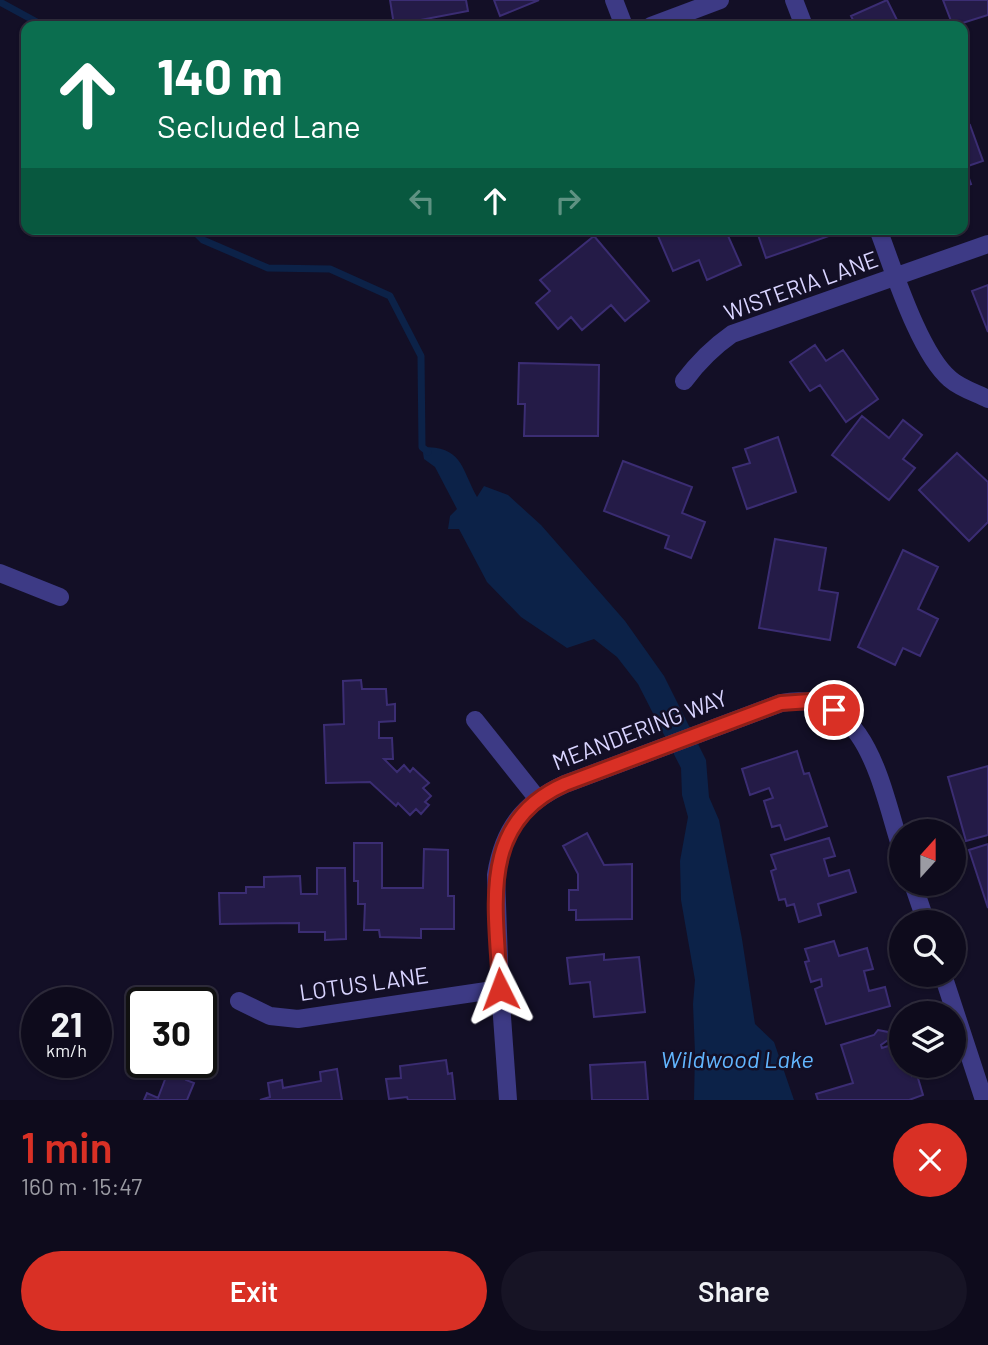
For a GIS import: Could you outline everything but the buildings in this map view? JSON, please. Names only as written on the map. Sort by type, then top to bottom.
[{"type":"street","points":[[614,0],[622,21]]},
{"type":"street","points":[[664,21],[720,0]]},
{"type":"street","points":[[794,0],[802,21]]},
{"type":"street","points":[[880,235],[924,342],[938,366],[950,380],[988,399]]},
{"type":"street","name":"WISTERIA LANE","points":[[684,381],[712,347],[732,334],[988,244]]},
{"type":"street","points":[[0,573],[60,597]]},
{"type":"street","name":"MEANDERING WAY","points":[[509,1100],[500,989],[496,892],[498,861],[512,827],[537,798],[565,784],[781,703],[803,701],[821,703],[854,726],[874,765],[892,819]]},
{"type":"street","points":[[475,720],[537,798]]},
{"type":"street","points":[[947,987],[984,1100]]},
{"type":"street","name":"LOTUS LANE","points":[[239,1002],[263,1014],[289,1019],[500,989]]},
{"type":"water","name":"Wildwood Lake","points":[[422,447],[445,450],[452,454],[463,467],[477,497],[484,486],[508,495],[541,525],[625,621],[664,676],[706,760],[709,797],[719,820],[755,1024],[774,1042],[794,1100],[694,1100],[695,980],[681,900],[680,861],[688,817],[682,795],[681,768],[638,684],[617,657],[594,639],[567,648],[521,617],[487,582],[459,529],[448,529],[450,516],[457,509],[435,467],[424,459]]},
{"type":"waterway","points":[[0,2],[35,21]]},
{"type":"waterway","points":[[198,235],[203,240],[268,268],[330,269],[390,296],[421,356],[422,447],[428,452]]},
{"type":"route","points":[[500,989],[496,892],[498,861],[512,827],[537,798],[565,784],[781,703],[810,701],[834,710]]}]
